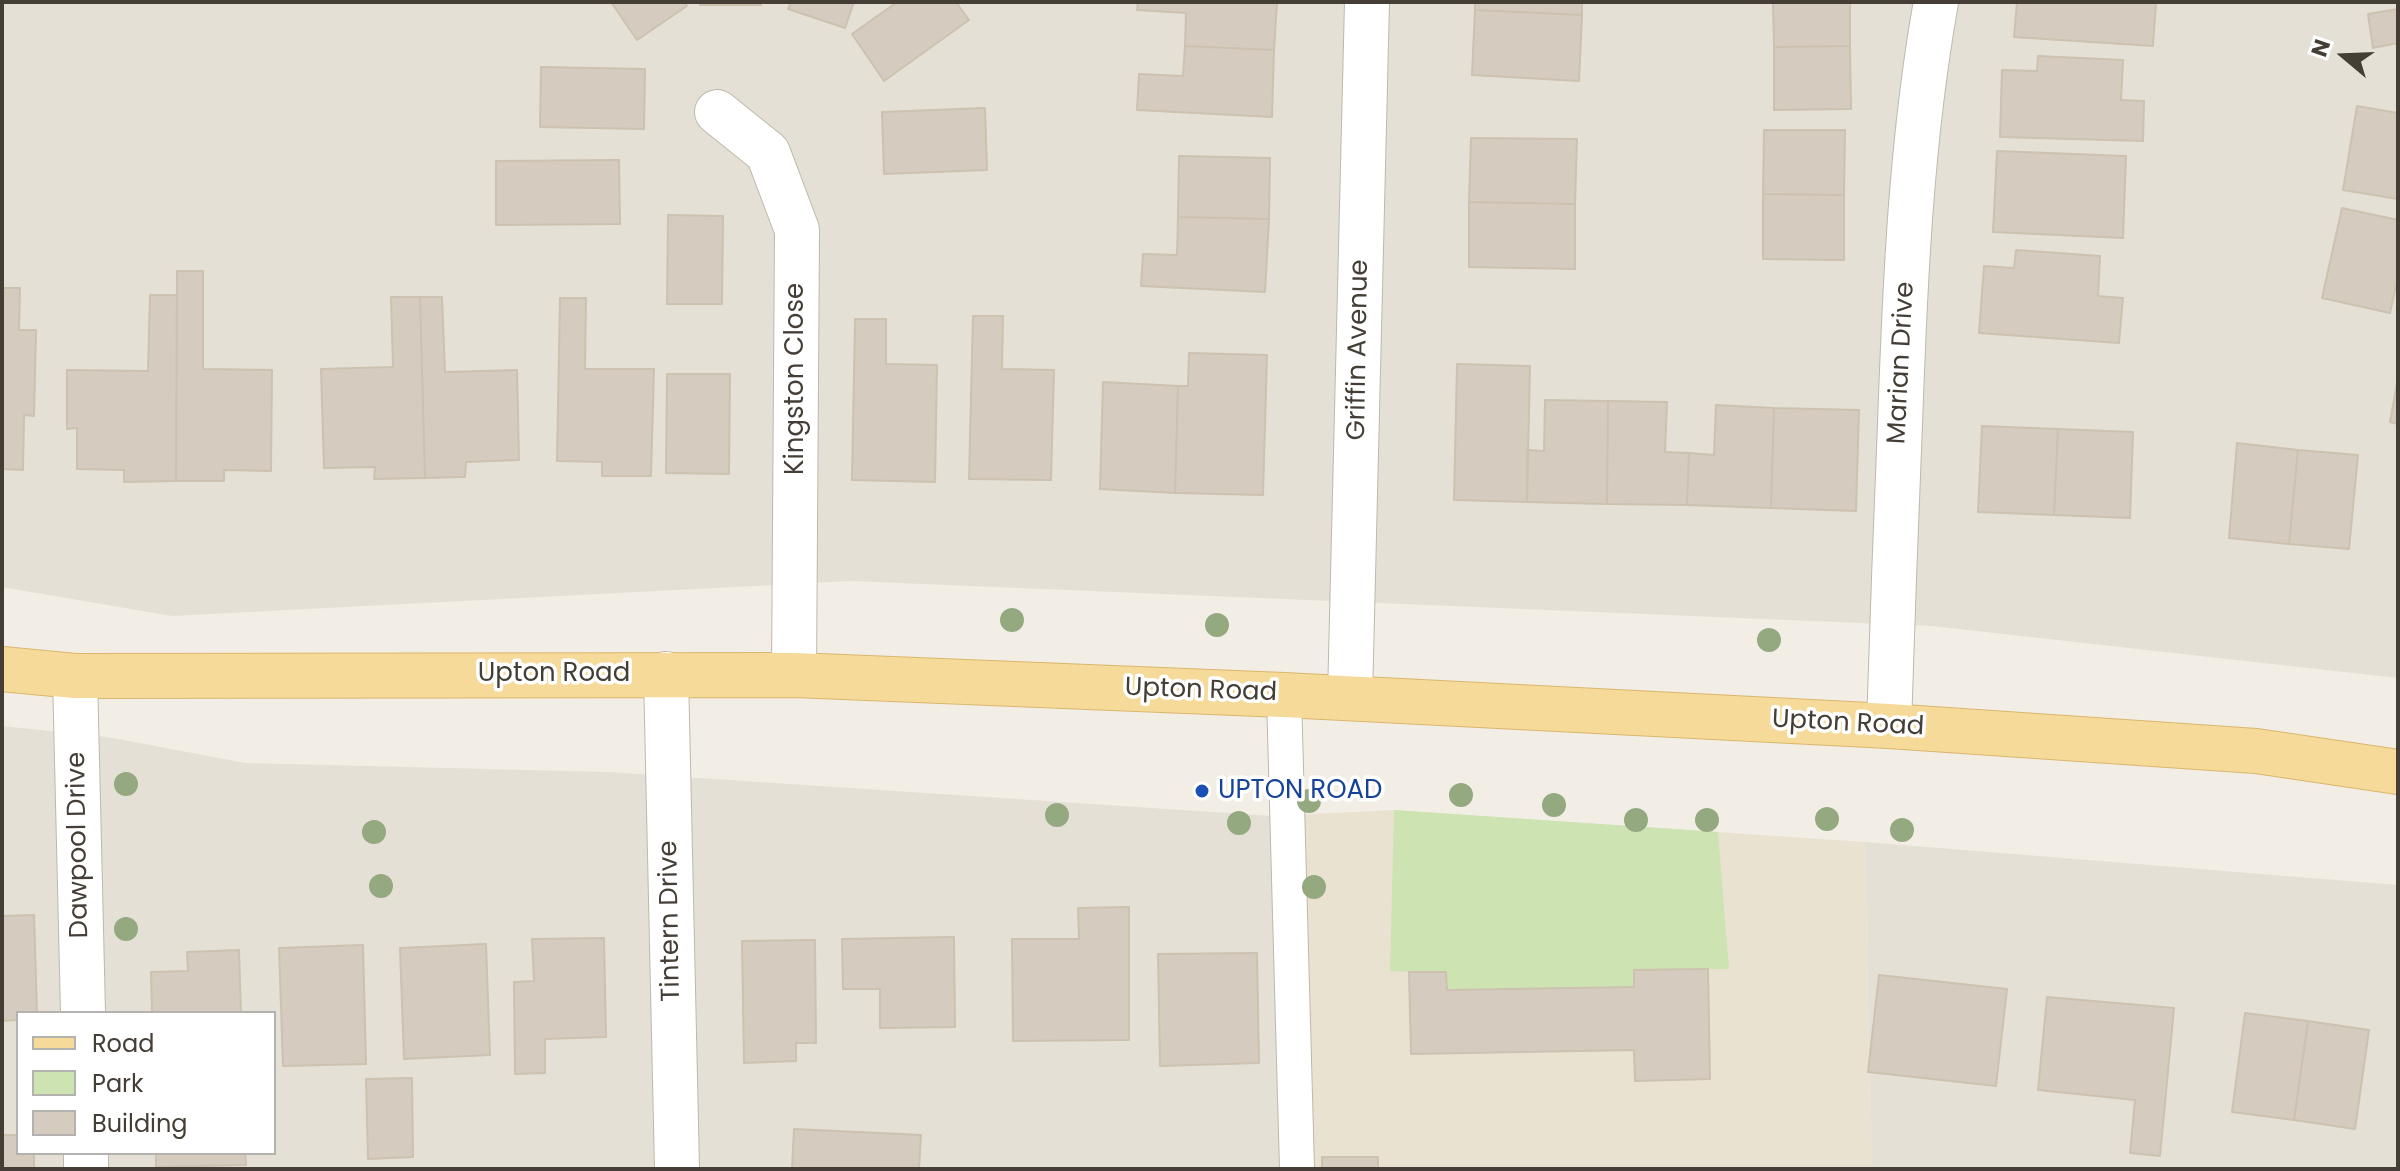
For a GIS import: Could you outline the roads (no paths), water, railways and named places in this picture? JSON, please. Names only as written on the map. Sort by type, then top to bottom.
[{"type":"main road","name":"Upton Road","points":[[2,669],[75,676],[794,675],[1284,695],[1889,726],[2256,751],[2398,772]]},
{"type":"street","name":"Griffin Avenue","points":[[1350,698],[1367,2]]},
{"type":"street","name":"Marian Drive","points":[[1889,726],[1903,317],[1911,197],[1926,58],[1936,2]]},
{"type":"street","name":"Kingston Close","points":[[717,112],[768,153],[797,230],[794,675]]},
{"type":"street","name":"Tintern Drive","points":[[666,674],[677,1169]]},
{"type":"street","name":"Dawpool Drive","points":[[75,676],[83,1011]]},
{"type":"lane","points":[[1284,695],[1297,1169]]},
{"type":"place","name":"UPTON ROAD","points":[[1202,791]]}]
